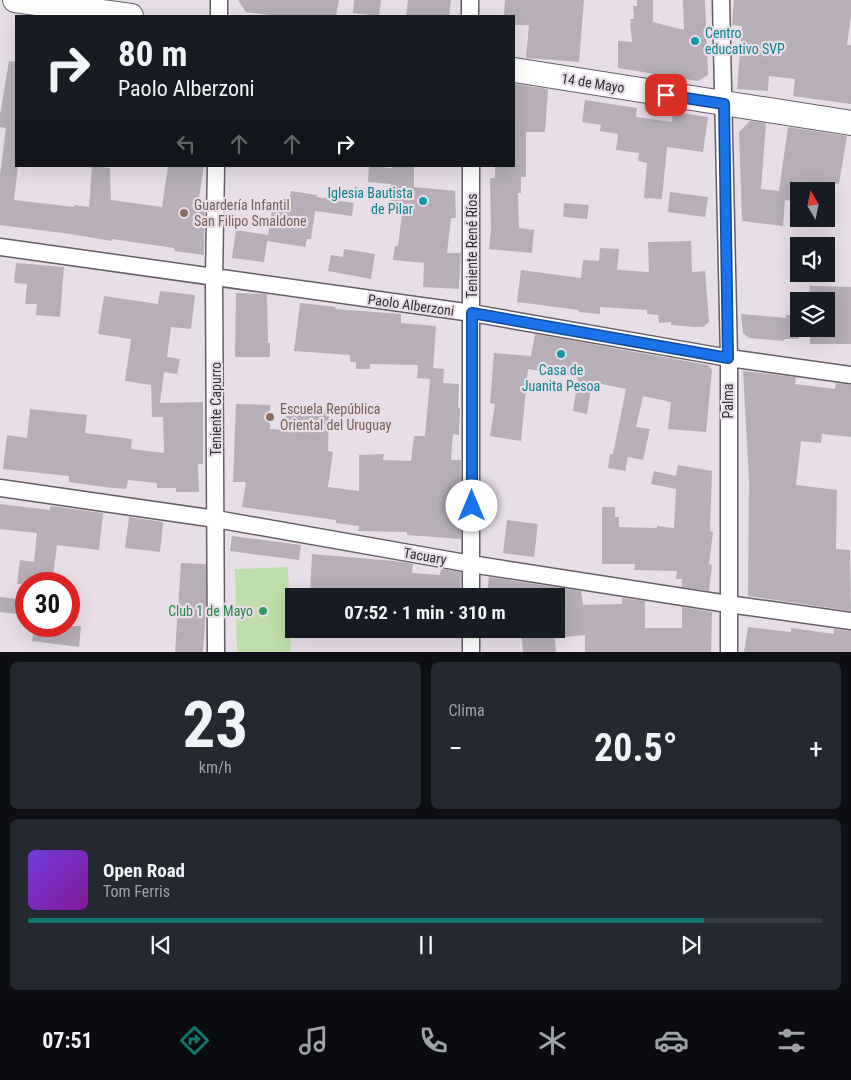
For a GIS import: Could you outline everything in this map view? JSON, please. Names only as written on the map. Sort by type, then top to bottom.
[{"type":"main road","points":[[15,0],[124,15]]},
{"type":"main road","name":"14 de Mayo","points":[[515,70],[851,123]]},
{"type":"street","points":[[219,0],[219,15]]},
{"type":"street","points":[[470,0],[470,15]]},
{"type":"street","name":"Palma","points":[[721,0],[728,358],[728,652]]},
{"type":"street","name":"Teniente Capurro","points":[[216,167],[214,278],[216,652]]},
{"type":"street","name":"Teniente René Ríos","points":[[471,167],[471,588]]},
{"type":"street","name":"Paolo Alberzoni","points":[[0,247],[472,313],[728,358],[851,375]]},
{"type":"street","name":"Tacuary","points":[[0,488],[216,519],[471,564],[851,621]]},
{"type":"street","points":[[472,638],[472,652]]},
{"type":"green space","name":"Club 1 de Mayo","points":[[288,567],[289,588],[285,588],[285,638],[291,638],[291,652],[237,652],[235,569]]},
{"type":"building","points":[[238,0],[339,0],[336,15],[269,15],[246,12]]},
{"type":"building","points":[[354,0],[381,0],[379,15],[353,13]]},
{"type":"building","points":[[408,0],[451,0],[449,15],[406,15]]},
{"type":"building","points":[[505,0],[584,0],[579,62],[526,58],[529,25],[515,25],[515,15],[504,15]]},
{"type":"building","points":[[637,0],[653,0],[653,22],[684,30],[683,0],[705,0],[708,75],[698,81],[618,68],[618,41],[632,42],[630,19],[634,19],[633,6],[637,6]]},
{"type":"building","points":[[734,0],[851,0],[847,45],[851,45],[851,104],[793,96],[795,79],[769,76],[768,91],[737,89],[742,26],[732,25]]},
{"type":"building","points":[[9,61],[15,62],[15,167],[18,167],[14,200],[89,207],[92,167],[101,167],[110,168],[111,200],[162,207],[168,167],[204,167],[198,203],[205,204],[204,255],[174,251],[174,248],[0,225],[0,175],[6,128],[0,127],[0,115]]},
{"type":"building","points":[[515,84],[548,89],[545,132],[526,132],[526,177],[521,177],[521,193],[518,193],[519,228],[534,230],[532,253],[489,249],[491,229],[490,178],[495,178],[495,167],[515,167]]},
{"type":"building","points":[[585,100],[637,108],[636,117],[672,122],[673,112],[708,117],[703,152],[667,147],[662,199],[644,198],[647,163],[638,161],[639,153],[616,150],[618,134],[600,131],[601,125],[582,122]]},
{"type":"building","points":[[750,121],[766,123],[761,189],[779,191],[788,127],[847,136],[839,184],[835,182],[790,182],[790,201],[785,200],[783,226],[742,221],[739,132]]},
{"type":"building","points":[[369,167],[414,167],[414,187],[455,191],[456,218],[451,218],[447,253],[461,253],[459,289],[423,287],[424,263],[393,260],[395,246],[398,246],[402,213],[390,212],[391,184],[368,182]]},
{"type":"building","points":[[291,191],[354,203],[352,216],[315,211],[311,239],[307,239],[305,247],[267,241],[273,205],[288,207]]},
{"type":"building","points":[[670,192],[708,197],[705,217],[668,212]]},
{"type":"building","points":[[564,203],[589,205],[587,219],[563,217]]},
{"type":"building","points":[[236,230],[268,235],[264,262],[232,258]]},
{"type":"building","points":[[691,241],[692,272],[705,271],[709,322],[703,327],[671,325],[671,322],[659,323],[658,315],[647,314],[647,310],[600,307],[600,314],[517,302],[521,270],[581,278],[583,260],[599,261],[600,248],[619,249],[617,270],[649,272],[648,242]]},
{"type":"building","points":[[344,249],[375,254],[371,279],[328,271],[331,255],[343,257]]},
{"type":"building","points":[[16,263],[64,267],[60,317],[36,315],[37,304],[25,304],[27,284],[14,283]]},
{"type":"building","points":[[810,286],[851,287],[851,344],[810,344],[810,337],[835,337],[835,292],[810,292]]},
{"type":"building","points":[[160,291],[195,295],[191,329],[171,327],[167,357],[180,359],[177,374],[164,372],[160,403],[203,402],[203,464],[198,464],[199,492],[176,492],[176,488],[157,488],[157,483],[128,480],[126,489],[104,487],[69,482],[69,476],[3,469],[7,435],[27,438],[30,409],[87,415],[85,433],[132,439],[131,449],[164,453],[163,417],[152,417],[151,385],[125,381],[131,339],[98,334],[104,296],[158,304]]},
{"type":"building","points":[[236,293],[267,294],[270,357],[235,357]]},
{"type":"building","points":[[300,303],[336,307],[335,309],[401,314],[401,323],[436,326],[433,368],[444,369],[443,383],[459,384],[459,435],[453,434],[451,460],[461,460],[461,539],[407,535],[407,532],[358,531],[359,526],[336,523],[336,520],[242,507],[246,482],[233,482],[236,404],[270,405],[270,429],[284,430],[287,405],[305,406],[305,411],[329,411],[328,451],[333,452],[328,487],[359,491],[359,455],[384,454],[383,460],[411,461],[414,436],[425,436],[430,379],[417,378],[418,365],[370,364],[370,369],[356,369],[356,362],[350,362],[350,355],[294,351]]},
{"type":"building","points":[[741,314],[786,318],[786,315],[790,315],[790,337],[799,337],[799,339],[784,339],[784,341],[749,338],[743,333]]},
{"type":"building","points":[[535,334],[708,365],[712,370],[706,432],[668,429],[671,402],[643,396],[636,427],[650,429],[643,460],[628,457],[625,471],[608,468],[610,454],[613,454],[626,389],[592,382],[587,414],[573,411],[578,377],[528,369],[521,441],[490,436],[495,404],[490,403],[494,353],[531,356]]},
{"type":"building","points":[[743,371],[796,377],[795,384],[835,389],[836,383],[851,385],[851,437],[822,434],[821,443],[801,441],[796,485],[837,490],[836,549],[850,550],[851,611],[748,596],[749,480]]},
{"type":"building","points":[[678,465],[712,471],[710,531],[713,532],[709,564],[712,565],[709,591],[682,587],[682,579],[676,579],[677,571],[634,570],[635,564],[602,564],[602,507],[615,507],[615,517],[619,517],[619,527],[657,528],[657,526],[674,528],[676,489],[651,484],[654,471],[676,476]]},
{"type":"building","points":[[0,504],[50,510],[50,506],[103,513],[99,550],[57,545],[54,572],[18,572],[20,560],[34,562],[37,533],[0,529]]},
{"type":"building","points":[[129,517],[163,522],[160,552],[125,548]]},
{"type":"building","points":[[507,520],[538,524],[534,557],[503,553]]},
{"type":"building","points":[[232,536],[301,545],[299,560],[230,551]]},
{"type":"building","points":[[312,554],[413,564],[412,573],[440,575],[441,569],[461,572],[460,588],[310,588]]},
{"type":"building","points":[[181,563],[206,564],[203,652],[175,652]]},
{"type":"building","points":[[489,577],[561,588],[488,588]]},
{"type":"building","points":[[565,589],[581,591],[583,605],[622,604],[622,598],[645,601],[645,628],[682,628],[682,607],[712,612],[711,652],[585,652],[585,635],[565,637]]},
{"type":"building","points":[[0,597],[15,599],[15,614],[0,612]]},
{"type":"building","points":[[748,627],[791,632],[791,628],[834,634],[834,629],[851,631],[851,652],[744,652]]},
{"type":"building","points":[[33,637],[80,637],[79,647],[32,641]]},
{"type":"building","points":[[522,638],[555,638],[556,652],[523,652]]},
{"type":"place","name":"Centro educativo SVP","points":[[695,41]]},
{"type":"place","name":"Iglesia Bautista de Pilar","points":[[423,201]]},
{"type":"place","name":"Guardería Infantil San Filipo Smaldone","points":[[184,213]]},
{"type":"place","name":"Casa de Juanita Pesoa","points":[[561,354]]},
{"type":"place","name":"Escuela República Oriental del Uruguay","points":[[270,417]]},
{"type":"place","name":"Club 1 de Mayo","points":[[263,611]]},
{"type":"route","points":[[472,506],[472,313],[728,358],[724,104],[666,95]]}]
